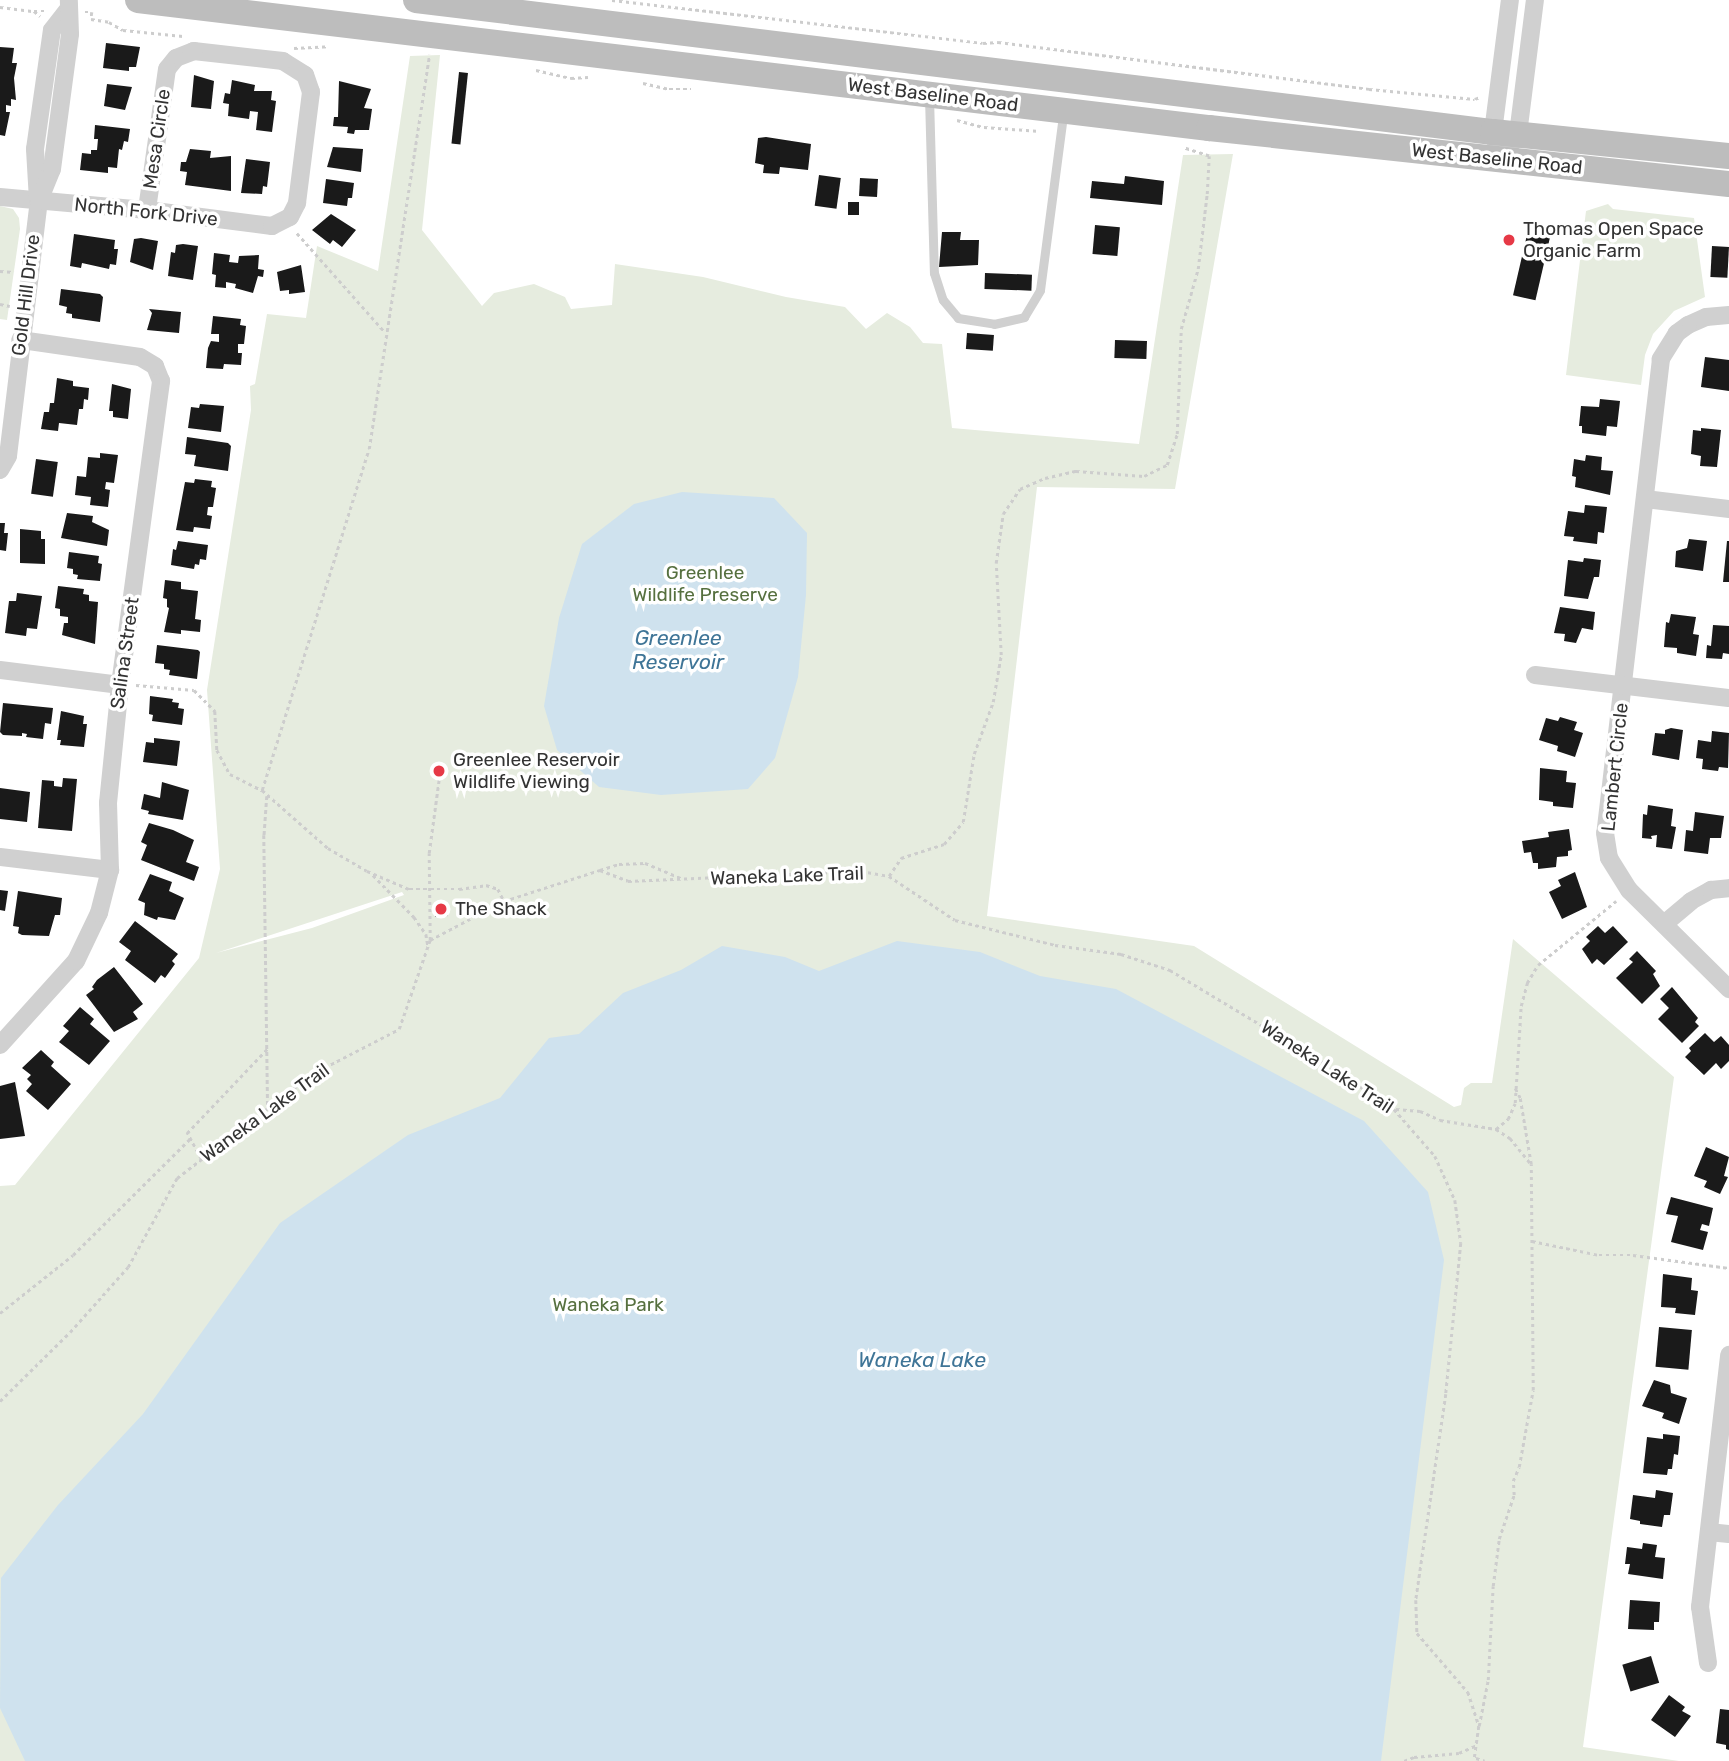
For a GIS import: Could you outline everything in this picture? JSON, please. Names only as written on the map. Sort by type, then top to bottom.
[{"type":"main road","name":"West Baseline Road","points":[[138,0],[1063,111],[1729,184]]},
{"type":"main road","name":"West Baseline Road","points":[[416,0],[1506,133],[1729,156]]},
{"type":"main road","points":[[867,88],[870,57]]},
{"type":"street","points":[[1506,133],[1510,0]]},
{"type":"street","points":[[1500,160],[1535,0]]},
{"type":"street","name":"Gold Hill Drive","points":[[0,470],[8,456],[38,201],[52,169],[70,34],[68,6]]},
{"type":"street","name":"Mesa Circle","points":[[147,210],[167,69],[180,55],[194,51],[283,61],[305,75],[311,92],[297,203],[288,219]]},
{"type":"street","name":"North Fork Drive","points":[[0,197],[147,210],[272,226],[288,219]]},
{"type":"street","name":"Lambert Circle","points":[[1729,315],[1706,317],[1688,325],[1669,343],[1661,359],[1605,833],[1609,858],[1629,890],[1729,989]]},
{"type":"street","name":"Salina Street","points":[[0,1045],[70,971],[99,913],[110,870],[108,803],[120,685],[161,381],[155,366],[140,357],[20,340]]},
{"type":"street","points":[[1645,499],[1729,509]]},
{"type":"street","points":[[0,670],[120,685]]},
{"type":"street","points":[[1535,675],[1729,698]]},
{"type":"street","points":[[0,857],[110,870]]},
{"type":"street","points":[[1664,924],[1692,901],[1712,890],[1729,888]]},
{"type":"street","points":[[1708,1663],[1700,1607],[1729,1355]]},
{"type":"street","points":[[1709,1532],[1729,1534]]},
{"type":"lane","points":[[929,95],[934,273],[943,300],[958,318],[994,324],[1024,317],[1040,290],[1063,111]]},
{"type":"path","points":[[612,0],[983,43],[998,42],[1418,95],[1475,99],[1485,89]]},
{"type":"path","points":[[0,7],[34,11],[44,20]]},
{"type":"path","points":[[262,790],[369,449],[385,332],[433,36]]},
{"type":"path","points":[[889,876],[901,858],[944,844],[962,822],[974,754],[993,702],[1001,655],[996,564],[1003,514],[1020,489],[1045,478],[1076,471],[1144,476],[1167,466],[1177,434],[1181,329],[1204,234],[1209,156]]},
{"type":"path","points":[[288,219],[385,332]]},
{"type":"path","points":[[120,685],[194,690],[215,711],[217,750],[222,765],[245,785],[262,790],[328,848],[367,871],[409,889],[486,885],[498,889],[504,901]]},
{"type":"path","points":[[430,940],[429,853],[440,772]]},
{"type":"path","points":[[267,795],[264,835],[268,1108]]},
{"type":"path","name":"Waneka Lake Trail","points":[[0,1401],[70,1332],[128,1267],[177,1178],[312,1074],[399,1029],[430,940],[504,901],[619,864],[645,863],[684,879]]},
{"type":"path","name":"Waneka Lake Trail","points":[[600,870],[628,881],[861,871],[889,876],[955,920],[1055,945],[1121,954],[1170,970],[1331,1066],[1394,1109],[1434,1156],[1455,1200],[1461,1243],[1446,1394],[1416,1600],[1417,1633],[1468,1692],[1479,1726],[1475,1759]]},
{"type":"path","points":[[367,871],[386,886],[414,916],[426,934],[428,946]]},
{"type":"path","points":[[1496,1129],[1508,1119],[1515,1103],[1521,1006],[1527,983],[1538,965],[1629,890]]},
{"type":"path","points":[[201,1159],[187,1133],[268,1048]]},
{"type":"path","points":[[1479,1726],[1488,1680],[1493,1586],[1499,1539],[1514,1496],[1513,1480],[1519,1467],[1525,1422],[1533,1390],[1531,1164],[1520,1098],[1515,1088]]},
{"type":"path","points":[[1394,1109],[1420,1111],[1440,1120],[1496,1129],[1510,1138],[1531,1164]]},
{"type":"path","points":[[0,1313],[73,1255],[190,1139]]},
{"type":"path","points":[[1532,1241],[1599,1255],[1633,1255],[1729,1268]]},
{"type":"path","points":[[1404,1761],[1414,1757],[1459,1753],[1478,1745]]},
{"type":"path","points":[[1475,1759],[1485,1761]]},
{"type":"green space","name":"Waneka Park","points":[[440,55],[422,230],[482,306],[494,293],[534,284],[565,297],[571,309],[612,305],[615,264],[703,277],[786,297],[845,307],[866,329],[887,313],[910,327],[923,343],[942,344],[952,428],[1139,444],[1183,155],[1233,154],[1175,489],[1037,487],[987,916],[1194,946],[1454,1107],[1461,1105],[1464,1088],[1471,1083],[1492,1083],[1513,939],[1674,1077],[1583,1747],[1679,1761],[0,1761],[0,1186],[15,1185],[199,958],[220,869],[207,690],[251,410],[250,386],[255,384],[267,314],[306,318],[317,246],[378,271],[410,56]],"holes":[[[402,892],[404,895],[312,928],[216,953]]]},
{"type":"green space","points":[[1608,204],[1613,209],[1694,218],[1705,297],[1674,311],[1653,334],[1645,355],[1641,385],[1566,375],[1586,211]]},
{"type":"green space","points":[[0,206],[13,209],[19,218],[20,229],[7,320],[0,319]]},
{"type":"water","name":"Greenlee Reservoir","points":[[682,492],[774,498],[807,533],[806,595],[798,677],[775,758],[748,789],[661,795],[599,787],[557,750],[544,706],[559,618],[582,544],[634,504]]},
{"type":"water","name":"Waneka Lake","points":[[897,941],[980,952],[1040,976],[1116,989],[1364,1121],[1428,1192],[1444,1260],[1381,1761],[25,1761],[0,1708],[1,1578],[58,1505],[143,1414],[280,1223],[408,1135],[500,1098],[549,1038],[579,1034],[623,993],[681,970],[722,946],[785,957],[819,971]]},
{"type":"building","points":[[106,43],[140,47],[136,67],[129,67],[129,71],[103,68]]},
{"type":"building","points":[[0,47],[14,48],[12,63],[17,63],[14,78],[16,100],[11,99],[11,106],[6,105],[6,112],[10,112],[5,136],[0,135]]},
{"type":"building","points":[[459,72],[468,73],[460,145],[451,144]]},
{"type":"building","points":[[194,75],[214,81],[211,109],[191,107]]},
{"type":"building","points":[[232,80],[255,85],[254,91],[272,91],[271,100],[276,101],[272,132],[256,130],[258,112],[250,111],[249,119],[228,116],[229,104],[223,103],[225,93],[230,94]]},
{"type":"building","points":[[339,81],[371,89],[364,108],[372,109],[369,130],[355,130],[354,134],[347,133],[348,127],[333,126],[334,117],[338,117]]},
{"type":"building","points":[[107,84],[132,87],[125,110],[104,106]]},
{"type":"building","points":[[95,125],[130,129],[128,142],[124,141],[122,150],[119,149],[117,168],[108,167],[108,173],[80,170],[82,153],[91,154],[91,150],[97,150],[98,139],[94,139]]},
{"type":"building","points":[[758,138],[811,144],[808,170],[780,167],[779,174],[763,173],[764,165],[755,163]]},
{"type":"building","points":[[333,147],[363,149],[361,172],[327,167]]},
{"type":"building","points":[[190,149],[211,151],[210,158],[231,156],[231,191],[185,185],[187,172],[180,171],[181,162],[186,162]]},
{"type":"building","points":[[246,159],[270,162],[267,187],[263,186],[262,194],[241,193]]},
{"type":"building","points":[[819,175],[841,178],[836,209],[815,206]]},
{"type":"building","points":[[1125,176],[1164,181],[1162,205],[1090,198],[1092,181],[1124,184]]},
{"type":"building","points":[[860,178],[878,179],[877,197],[859,196]]},
{"type":"building","points":[[326,179],[354,183],[352,198],[348,198],[347,206],[323,203]]},
{"type":"building","points":[[848,202],[859,202],[859,215],[848,215]]},
{"type":"building","points":[[331,214],[356,230],[342,247],[333,240],[330,244],[312,230]]},
{"type":"building","points":[[1095,225],[1120,227],[1117,256],[1092,254]]},
{"type":"building","points":[[1529,226],[1551,231],[1535,300],[1513,295]]},
{"type":"building","points":[[942,232],[961,232],[960,240],[979,240],[978,265],[939,267]]},
{"type":"building","points":[[74,234],[115,240],[114,249],[118,249],[116,265],[110,264],[109,269],[82,263],[81,268],[70,266]]},
{"type":"building","points":[[134,239],[158,241],[153,270],[130,262]]},
{"type":"building","points":[[176,245],[198,246],[193,280],[168,276],[171,252],[175,253]]},
{"type":"building","points":[[1712,246],[1729,247],[1727,278],[1710,277]]},
{"type":"building","points":[[214,253],[230,255],[229,262],[238,263],[239,256],[259,255],[258,269],[264,270],[263,277],[258,276],[253,293],[235,288],[236,284],[226,282],[226,288],[215,287],[216,275],[212,274]]},
{"type":"building","points":[[301,265],[305,292],[289,294],[289,290],[280,291],[277,272]]},
{"type":"building","points":[[985,273],[1032,275],[1031,291],[984,289]]},
{"type":"building","points":[[61,289],[100,294],[103,297],[100,322],[72,318],[72,314],[66,313],[67,307],[59,305]]},
{"type":"building","points":[[149,309],[181,312],[179,333],[147,330],[152,313]]},
{"type":"building","points":[[213,316],[241,319],[240,325],[246,326],[244,344],[238,344],[238,353],[242,353],[241,365],[224,364],[223,369],[206,368],[211,341],[219,342],[219,334],[211,334]]},
{"type":"building","points":[[967,333],[994,335],[993,351],[966,349]]},
{"type":"building","points":[[1115,340],[1147,341],[1146,359],[1114,358]]},
{"type":"building","points":[[1705,357],[1729,360],[1729,391],[1701,387]]},
{"type":"building","points":[[57,378],[73,381],[73,386],[89,388],[88,400],[84,399],[83,409],[79,409],[77,425],[59,423],[58,431],[41,429],[44,412],[49,412],[50,403],[54,403]]},
{"type":"building","points":[[112,384],[131,389],[128,419],[113,417],[113,411],[109,411]]},
{"type":"building","points":[[1600,399],[1620,401],[1617,427],[1607,426],[1606,436],[1582,433],[1582,426],[1579,426],[1581,406],[1599,407]]},
{"type":"building","points":[[200,404],[224,406],[221,432],[188,428],[191,407],[199,408]]},
{"type":"building","points":[[1701,428],[1721,430],[1717,467],[1700,466],[1701,456],[1691,454],[1693,430],[1701,431]]},
{"type":"building","points":[[187,437],[228,443],[231,446],[228,471],[194,466],[196,455],[185,454]]},
{"type":"building","points":[[100,453],[118,455],[114,483],[106,482],[105,489],[110,490],[108,507],[90,505],[91,497],[75,495],[77,476],[86,477],[88,457],[100,458]]},
{"type":"building","points":[[1586,455],[1602,457],[1601,470],[1613,471],[1610,495],[1575,487],[1576,477],[1572,476],[1574,459],[1585,461]]},
{"type":"building","points":[[36,459],[58,462],[53,497],[31,494]]},
{"type":"building","points":[[195,479],[212,481],[211,487],[216,488],[213,507],[208,507],[207,515],[212,516],[210,529],[194,527],[193,532],[176,530],[185,482],[194,483]]},
{"type":"building","points":[[1585,505],[1607,507],[1604,533],[1598,532],[1597,544],[1573,541],[1574,537],[1564,536],[1568,511],[1584,513]]},
{"type":"building","points":[[67,513],[93,516],[92,522],[109,530],[107,546],[61,538]]},
{"type":"building","points":[[0,523],[5,523],[4,533],[8,533],[6,551],[0,550]]},
{"type":"building","points":[[20,529],[41,531],[41,539],[45,539],[45,564],[20,563]]},
{"type":"building","points":[[1689,539],[1707,541],[1703,571],[1675,567],[1676,551],[1687,548]]},
{"type":"building","points":[[178,541],[208,545],[206,560],[200,559],[199,565],[195,564],[194,569],[171,565],[173,549],[176,550]]},
{"type":"building","points":[[1727,541],[1729,582],[1723,582]]},
{"type":"building","points":[[69,552],[99,556],[98,563],[102,564],[100,581],[77,579],[78,575],[73,574],[73,569],[67,568]]},
{"type":"building","points":[[1584,558],[1601,560],[1599,577],[1594,577],[1588,599],[1564,596],[1568,560],[1583,562]]},
{"type":"building","points":[[165,580],[181,582],[181,589],[198,591],[195,619],[201,620],[200,632],[164,632],[169,608],[167,599],[163,598]]},
{"type":"building","points":[[58,586],[84,589],[83,594],[89,595],[89,601],[98,602],[95,644],[62,635],[68,617],[60,616],[60,609],[55,608]]},
{"type":"building","points":[[17,593],[42,596],[37,629],[27,628],[26,636],[5,633],[9,601],[16,601]]},
{"type":"building","points":[[1560,607],[1595,612],[1593,630],[1582,628],[1576,643],[1564,641],[1565,634],[1554,633]]},
{"type":"building","points":[[1671,614],[1696,617],[1693,634],[1699,635],[1696,656],[1677,653],[1677,648],[1664,647],[1666,622],[1669,623]]},
{"type":"building","points":[[1713,625],[1729,626],[1729,654],[1723,653],[1722,659],[1706,658],[1707,645],[1711,646]]},
{"type":"building","points":[[157,645],[198,650],[197,679],[169,675],[170,670],[164,669],[164,664],[155,663]]},
{"type":"building","points":[[150,696],[173,699],[172,702],[179,703],[178,708],[184,709],[182,725],[152,721],[153,715],[149,714]]},
{"type":"building","points":[[3,703],[53,708],[51,724],[45,723],[43,739],[26,737],[27,734],[22,733],[22,736],[3,735],[0,732]]},
{"type":"building","points":[[61,711],[84,716],[83,724],[87,724],[84,747],[60,745],[61,740],[57,740]]},
{"type":"building","points":[[1560,717],[1577,722],[1574,730],[1583,733],[1575,757],[1557,751],[1558,746],[1539,740],[1546,718],[1558,721]]},
{"type":"building","points":[[1665,730],[1683,730],[1679,760],[1652,755],[1655,733],[1665,734]]},
{"type":"building","points":[[1712,731],[1729,733],[1728,768],[1719,767],[1718,771],[1702,769],[1703,759],[1696,758],[1698,740],[1711,742]]},
{"type":"building","points":[[154,738],[180,741],[177,766],[143,762],[146,742],[154,743]]},
{"type":"building","points":[[1540,768],[1567,771],[1566,782],[1576,783],[1573,808],[1553,806],[1553,802],[1539,800]]},
{"type":"building","points":[[63,778],[77,779],[72,831],[38,828],[42,780],[54,781],[54,786],[62,787]]},
{"type":"building","points":[[162,782],[189,790],[183,820],[148,814],[149,811],[141,809],[144,794],[160,798]]},
{"type":"building","points":[[0,788],[30,792],[27,822],[0,819]]},
{"type":"building","points":[[1648,805],[1673,809],[1671,826],[1676,827],[1672,849],[1656,847],[1657,835],[1651,836],[1652,839],[1642,838],[1643,814],[1647,815]]},
{"type":"building","points":[[1695,812],[1724,816],[1721,838],[1710,838],[1708,854],[1684,851],[1686,830],[1693,831]]},
{"type":"building","points":[[149,823],[194,840],[186,862],[199,867],[194,881],[141,860],[147,845],[141,842]]},
{"type":"building","points":[[1569,829],[1572,850],[1568,851],[1568,856],[1557,857],[1556,867],[1538,869],[1538,863],[1533,863],[1531,852],[1524,853],[1522,841],[1549,837],[1548,832]]},
{"type":"building","points":[[1575,872],[1587,907],[1562,919],[1549,892],[1561,886],[1558,880]]},
{"type":"building","points":[[150,874],[172,882],[169,891],[184,898],[175,920],[158,917],[157,920],[144,915],[145,903],[138,900]]},
{"type":"building","points":[[0,890],[8,891],[5,911],[0,910]]},
{"type":"building","points":[[18,891],[62,898],[60,915],[55,915],[49,936],[22,935],[18,933],[19,927],[13,926]]},
{"type":"building","name":"The Shack","points":[[447,904],[448,916],[435,917],[434,905]]},
{"type":"building","points":[[135,921],[178,954],[172,961],[175,964],[165,978],[161,975],[155,983],[125,960],[131,951],[119,942]]},
{"type":"building","points":[[1598,926],[1605,933],[1613,926],[1628,942],[1604,965],[1597,959],[1592,964],[1582,949],[1590,941],[1586,937]]},
{"type":"building","points":[[1637,951],[1656,971],[1653,974],[1660,986],[1642,1004],[1616,978],[1633,962],[1629,959]]},
{"type":"building","points":[[114,967],[143,1004],[133,1012],[138,1019],[114,1032],[86,995],[94,989],[92,987],[97,980]]},
{"type":"building","points":[[1672,987],[1698,1018],[1695,1022],[1699,1026],[1682,1043],[1658,1019],[1669,1008],[1660,999]]},
{"type":"building","points":[[80,1007],[94,1019],[90,1024],[110,1041],[89,1065],[59,1042],[69,1031],[63,1026]]},
{"type":"building","points":[[1705,1033],[1714,1042],[1721,1036],[1729,1045],[1729,1061],[1721,1069],[1716,1063],[1704,1075],[1685,1057],[1691,1051],[1689,1048]]},
{"type":"building","points":[[41,1050],[54,1062],[51,1066],[71,1084],[48,1110],[26,1091],[32,1084],[27,1079],[31,1075],[22,1068]]},
{"type":"building","points":[[15,1082],[25,1136],[0,1139],[0,1086]]},
{"type":"building","points":[[1706,1147],[1729,1157],[1724,1176],[1728,1177],[1720,1194],[1704,1187],[1707,1181],[1694,1176]]},
{"type":"building","points":[[1671,1197],[1713,1208],[1709,1226],[1702,1224],[1700,1230],[1708,1232],[1703,1250],[1671,1242],[1678,1216],[1666,1214]]},
{"type":"building","points":[[1663,1274],[1692,1278],[1691,1290],[1698,1291],[1695,1315],[1675,1313],[1676,1308],[1661,1307]]},
{"type":"building","points":[[1659,1327],[1692,1330],[1688,1370],[1656,1367]]},
{"type":"building","points":[[1654,1380],[1670,1385],[1671,1393],[1687,1398],[1679,1424],[1662,1418],[1664,1413],[1642,1406]]},
{"type":"building","points":[[1663,1434],[1680,1436],[1678,1455],[1674,1454],[1672,1469],[1668,1469],[1667,1475],[1643,1473],[1647,1437],[1663,1439]]},
{"type":"building","points":[[1656,1490],[1673,1493],[1670,1515],[1664,1515],[1662,1527],[1640,1524],[1640,1521],[1630,1519],[1633,1495],[1655,1498]]},
{"type":"building","points":[[1643,1543],[1657,1545],[1655,1557],[1665,1558],[1663,1579],[1628,1574],[1630,1564],[1625,1564],[1627,1547],[1642,1549]]},
{"type":"building","points":[[1630,1600],[1660,1602],[1659,1622],[1654,1622],[1654,1630],[1628,1629]]},
{"type":"building","points":[[1651,1656],[1659,1683],[1630,1692],[1622,1665]]},
{"type":"building","points":[[1669,1695],[1685,1707],[1682,1711],[1691,1716],[1675,1737],[1651,1720]]},
{"type":"building","points":[[1720,1709],[1729,1710],[1729,1750],[1726,1745],[1716,1743]]},
{"type":"place","name":"Thomas Open Space Organic Farm","points":[[1509,240]]},
{"type":"place","name":"Greenlee Reservoir Wildlife Viewing","points":[[439,771]]},
{"type":"place","name":"The Shack","points":[[441,909]]},
{"type":"park label","name":"Greenlee Wildlife Preserve","points":[[705,584]]}]
